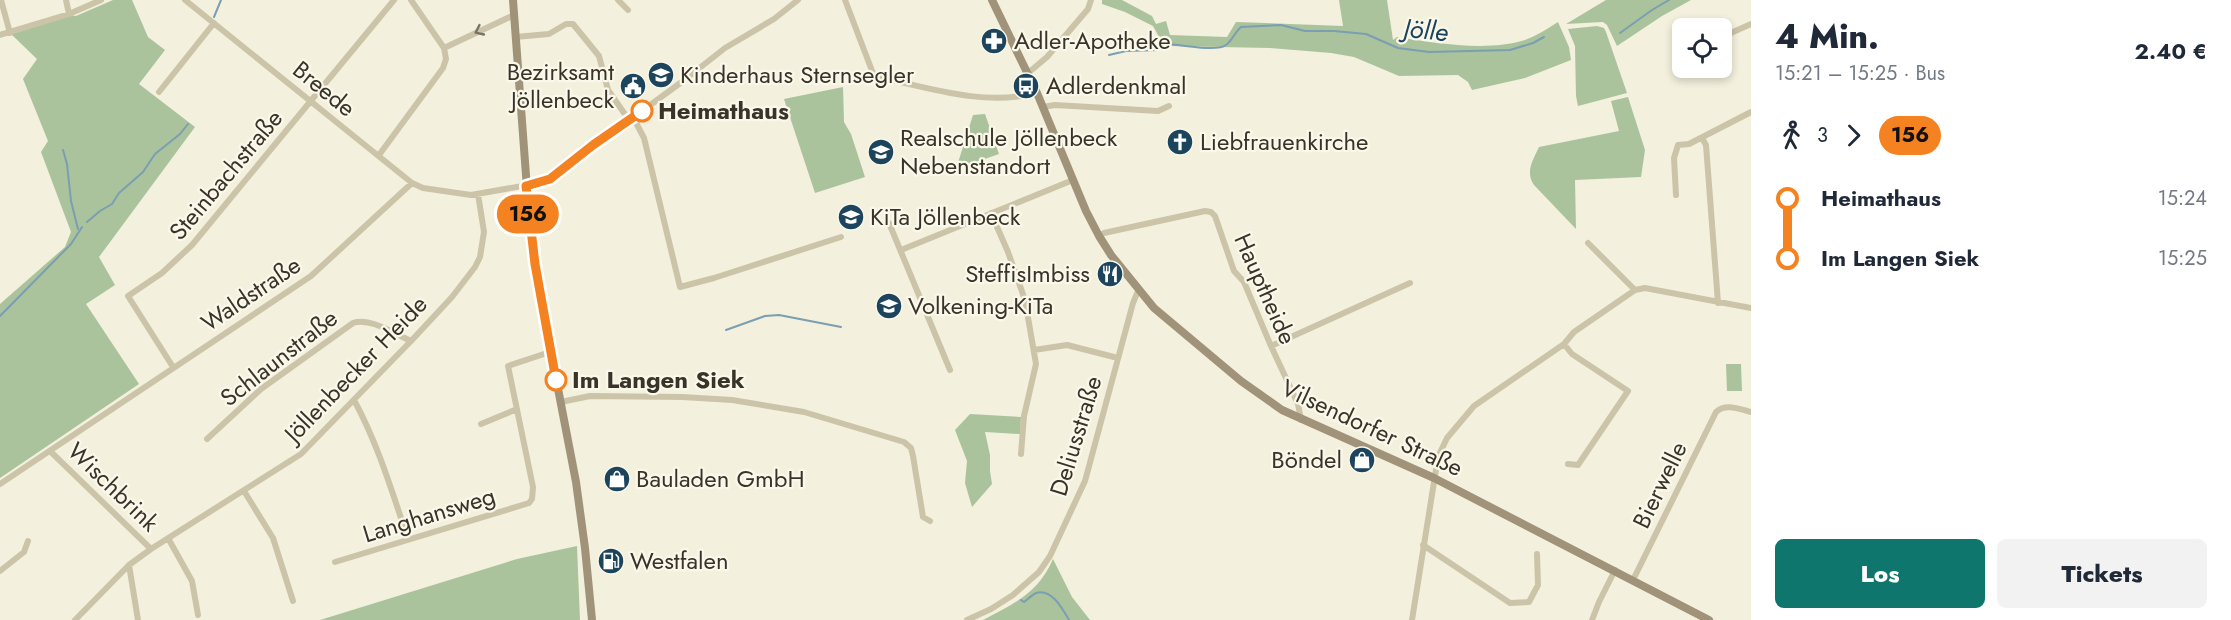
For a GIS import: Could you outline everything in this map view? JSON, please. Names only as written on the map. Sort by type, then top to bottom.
[{"type":"main road","points":[[513,0],[533,256],[584,538],[592,620]]},
{"type":"main road","name":"Vilsendorfer Straße","points":[[992,0],[1043,106],[1099,236],[1138,291],[1154,308],[1241,381],[1269,402],[1301,420],[1434,478],[1709,620]]},
{"type":"street","points":[[1,0],[10,33]]},
{"type":"street","points":[[66,0],[69,14]]},
{"type":"street","points":[[0,35],[69,14],[101,0]]},
{"type":"street","name":"Breede","points":[[185,0],[411,183]]},
{"type":"street","name":"Steinbachstraße","points":[[173,367],[128,296],[162,273],[192,245],[394,0]]},
{"type":"street","points":[[379,155],[443,68],[446,59],[444,48],[411,0]]},
{"type":"street","points":[[618,0],[628,10]]},
{"type":"street","points":[[411,183],[434,190],[465,195],[526,186],[550,179],[724,48],[774,19],[798,0]]},
{"type":"street","points":[[845,0],[874,75],[979,98],[1037,93]]},
{"type":"street","points":[[1028,73],[1034,70],[1054,49],[1088,9],[1091,0]]},
{"type":"street","points":[[444,48],[514,15]]},
{"type":"street","points":[[159,92],[214,23]]},
{"type":"street","points":[[515,36],[549,33],[566,24],[573,24],[598,56],[608,90],[644,138],[680,287],[841,237]]},
{"type":"street","points":[[1732,33],[1751,24]]},
{"type":"street","points":[[1043,106],[1158,111],[1169,106]]},
{"type":"street","points":[[1676,195],[1674,158],[1678,145],[1689,144],[1751,112]]},
{"type":"street","points":[[1702,138],[1706,145],[1718,303]]},
{"type":"street","points":[[901,250],[1073,180]]},
{"type":"street","name":"Waldstraße","points":[[0,484],[311,276],[411,183]]},
{"type":"street","name":"Jöllenbecker Heide","points":[[75,620],[129,565],[301,454],[411,341],[450,299],[480,257],[484,232],[478,194]]},
{"type":"street","name":"Hauptheide","points":[[1099,236],[1205,211],[1211,212],[1215,216],[1234,271],[1244,282],[1298,404],[1301,420]]},
{"type":"street","points":[[991,213],[1008,252],[1024,300],[1034,350],[1036,370],[1024,416],[1021,454]]},
{"type":"street","points":[[889,223],[931,329],[950,370]]},
{"type":"street","points":[[1588,243],[1635,290]]},
{"type":"street","points":[[1271,346],[1410,283]]},
{"type":"street","points":[[1412,620],[1438,457],[1447,438],[1474,406],[1564,344],[1574,332],[1635,290],[1645,288],[1751,308]]},
{"type":"street","name":"Deliusstraße","points":[[967,620],[1013,595],[1039,572],[1050,556],[1085,481],[1138,291]]},
{"type":"street","name":"Schlaunstraße","points":[[207,439],[261,389],[353,323],[368,322],[411,341]]},
{"type":"street","points":[[1564,344],[1572,354],[1628,391],[1578,465],[1568,464]]},
{"type":"street","points":[[1034,350],[1067,345],[1118,358]]},
{"type":"street","points":[[481,424],[517,409],[508,366],[550,352]]},
{"type":"street","points":[[561,402],[590,396],[660,396],[759,403],[804,412],[904,442],[911,448],[913,456],[923,518],[930,521]]},
{"type":"street","points":[[354,400],[368,426],[382,462],[408,539]]},
{"type":"street","name":"Bierwelle","points":[[1634,580],[1716,412],[1726,407],[1751,412]]},
{"type":"street","name":"Langhansweg","points":[[335,562],[523,506],[532,499],[533,488],[517,409]]},
{"type":"street","name":"Wischbrink","points":[[50,451],[151,549]]},
{"type":"street","points":[[244,490],[273,538],[293,601]]},
{"type":"street","points":[[168,538],[192,580],[198,615]]},
{"type":"street","points":[[0,571],[24,552],[28,541]]},
{"type":"street","points":[[1424,545],[1510,603],[1529,602],[1538,585],[1537,554]]},
{"type":"street","points":[[129,565],[138,620]]},
{"type":"street","points":[[1592,620],[1615,570]]},
{"type":"green space","points":[[113,0],[132,0],[148,37],[165,50],[139,84],[195,127],[99,257],[115,285],[86,304],[139,384],[0,478],[0,304],[65,247],[71,232],[41,152],[48,141],[23,79],[37,59],[11,34],[70,15],[76,16]]},
{"type":"green space","points":[[1102,0],[1122,0],[1152,16],[1156,24],[1166,21],[1170,35],[1227,37],[1236,22],[1343,26],[1339,0],[1387,0],[1393,40],[1397,37],[1461,45],[1510,44],[1525,40],[1558,22],[1569,47],[1571,60],[1525,78],[1472,90],[1468,82],[1458,75],[1399,76],[1354,57],[1331,53],[1270,48],[1168,46],[1163,44],[1153,26],[1102,4]]},
{"type":"green space","points":[[1606,0],[1691,0],[1617,46],[1607,25],[1603,22],[1566,24]]},
{"type":"green space","points":[[1597,26],[1604,28],[1606,32],[1627,93],[1578,106],[1575,46],[1568,29]]},
{"type":"green space","points":[[843,87],[844,122],[851,134],[865,177],[815,193],[784,99]]},
{"type":"green space","points":[[1628,97],[1645,150],[1641,177],[1575,180],[1576,229],[1534,185],[1530,175],[1532,161],[1539,147],[1619,131],[1611,101]]},
{"type":"green space","points":[[985,114],[999,154],[956,169],[973,115]]},
{"type":"green space","points":[[1726,364],[1741,364],[1742,391],[1727,391]]},
{"type":"green space","points":[[970,414],[1021,417],[1020,434],[985,432],[990,455],[992,484],[972,507],[965,483],[967,461],[955,430]]},
{"type":"green space","points":[[577,546],[580,620],[320,620],[517,559]]},
{"type":"green space","points":[[1053,559],[1072,597],[1090,620],[983,620],[1024,596],[1040,581]]},
{"type":"waterway","points":[[214,17],[221,0]]},
{"type":"waterway","name":"Jölle","points":[[1620,33],[1669,0]]},
{"type":"waterway","name":"Jölle","points":[[1169,44],[1207,48],[1221,47],[1226,45],[1241,27],[1281,25],[1305,31],[1366,34],[1398,48],[1429,52],[1510,50],[1544,37]]},
{"type":"waterway","name":"Jölle","points":[[1109,55],[1126,51],[1159,50]]},
{"type":"waterway","points":[[87,222],[112,204],[119,193],[143,172],[155,154],[180,134],[188,124]]},
{"type":"waterway","points":[[63,150],[78,229]]},
{"type":"waterway","points":[[0,316],[71,244],[82,227]]},
{"type":"waterway","points":[[726,330],[765,316],[779,315],[841,327]]},
{"type":"waterway","points":[[1021,600],[1024,602],[1036,593],[1047,594],[1056,601],[1069,620]]},
{"type":"bus line","name":"156","points":[[556,380],[535,264],[526,186],[544,182],[560,173],[593,145],[642,111]]},
{"type":"place","name":"Adler-Apotheke","points":[[994,41]]},
{"type":"place","name":"Kinderhaus Sternsegler","points":[[661,75]]},
{"type":"place","name":"Bezirksamt Jöllenbeck","points":[[633,86]]},
{"type":"place","name":"Adlerdenkmal","points":[[1026,86]]},
{"type":"place","name":"Heimathaus","points":[[642,111]]},
{"type":"place","name":"Liebfrauenkirche","points":[[1180,142]]},
{"type":"place","name":"Realschule Jöllenbeck Nebenstandort","points":[[881,152]]},
{"type":"place","name":"KiTa Jöllenbeck","points":[[851,217]]},
{"type":"place","name":"SteffisImbiss","points":[[1110,274]]},
{"type":"place","name":"Volkening-KiTa","points":[[889,306]]},
{"type":"place","name":"Im Langen Siek","points":[[556,380]]},
{"type":"place","name":"Böndel","points":[[1362,460]]},
{"type":"place","name":"Bauladen GmbH","points":[[617,479]]},
{"type":"place","name":"Westfalen","points":[[611,561]]}]
